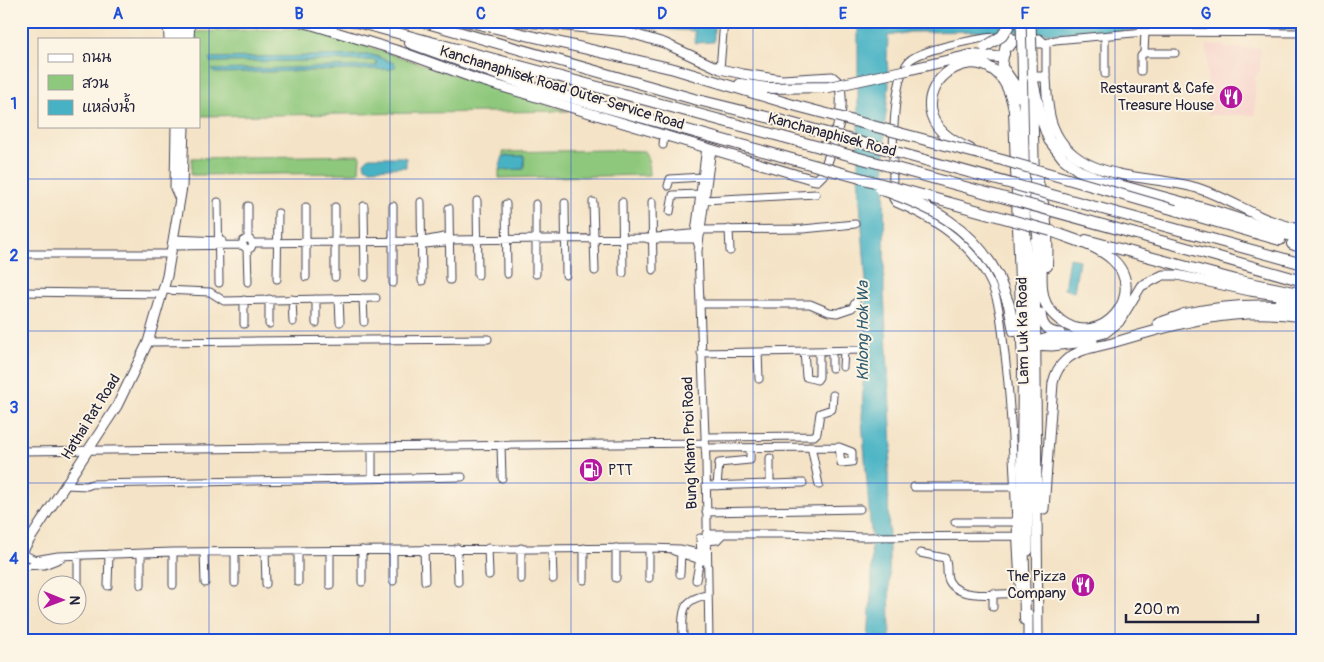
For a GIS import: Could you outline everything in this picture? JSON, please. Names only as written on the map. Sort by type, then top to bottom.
[{"type":"highway","name":"Kanchanaphisek Road","points":[[420,21],[694,99],[783,121],[1303,264]]},
{"type":"highway","points":[[466,21],[550,39],[714,80],[767,88],[829,87],[945,60],[977,54],[998,57],[1004,54]]},
{"type":"highway","points":[[945,60],[985,47],[1002,36],[1012,21]]},
{"type":"highway","name":"Kanchanaphisek Road","points":[[358,23],[783,137],[1303,281]]},
{"type":"highway","points":[[358,23],[532,87],[781,156],[931,208],[971,238],[998,276],[1013,318],[1022,406]]},
{"type":"highway","points":[[1002,160],[962,146],[948,138],[938,127],[930,106],[934,87],[939,78],[949,70],[969,63],[991,69],[1005,83],[1011,98],[1016,150],[1024,315],[1028,329]]},
{"type":"highway","points":[[1032,77],[1043,127],[1049,140],[1063,158],[1078,170],[1092,177],[1214,211],[1300,245]]},
{"type":"highway","points":[[714,80],[737,89],[1002,160],[1300,245]]},
{"type":"highway","points":[[1016,150],[1025,620]]},
{"type":"highway","points":[[1033,167],[1042,190],[1047,222],[1047,290],[1051,310]]},
{"type":"highway","points":[[822,169],[846,173],[1051,231],[1236,280],[1303,294]]},
{"type":"highway","points":[[1035,214],[1041,256],[1043,293],[1047,307],[1064,323],[1082,330],[1097,328],[1113,318],[1122,305],[1126,289],[1124,279],[1116,263],[1109,256],[1088,245],[1051,231]]},
{"type":"highway","points":[[1184,314],[1219,307],[1303,300]]},
{"type":"highway","points":[[1251,304],[1303,308]]},
{"type":"highway","points":[[1014,487],[1022,468]]},
{"type":"main road","points":[[168,21],[169,38]]},
{"type":"main road","points":[[175,21],[175,38]]},
{"type":"main road","points":[[183,21],[183,38]]},
{"type":"main road","points":[[190,21],[190,38]]},
{"type":"main road","name":"Kanchanaphisek Road Outer Service Road","points":[[299,21],[399,51],[479,80],[817,180],[823,174],[836,128],[841,90],[839,83],[832,78],[782,80],[720,69]]},
{"type":"main road","points":[[516,21],[627,32],[664,43],[720,69]]},
{"type":"main road","name":"Lam Luk Ka Road","points":[[1021,21],[1028,329],[1033,343]]},
{"type":"main road","name":"Lam Luk Ka Road","points":[[1028,641],[1036,255],[1031,21]]},
{"type":"main road","points":[[1008,41],[1006,63],[1008,70],[1013,72],[1017,70],[1022,54]]},
{"type":"main road","points":[[1008,41],[1002,66],[1018,90],[1023,112]]},
{"type":"main road","points":[[1032,77],[1046,77],[1049,112],[1055,132],[1067,149],[1081,160],[1117,175],[1162,179],[1212,193],[1260,217],[1303,230]]},
{"type":"main road","points":[[170,128],[170,138],[181,148],[187,128]]},
{"type":"main road","name":"Hathai Rat Road","points":[[176,128],[181,148]]},
{"type":"main road","name":"Hathai Rat Road","points":[[21,553],[124,394],[148,342],[162,292],[171,247],[179,198],[175,188],[184,128]]},
{"type":"main road","points":[[1036,255],[1039,270],[1042,323],[1051,332],[1076,337]]},
{"type":"main road","points":[[1061,341],[1076,337],[1096,336],[1110,330],[1122,318],[1136,292],[1151,280],[1167,275],[1190,277],[1255,292],[1303,300]]},
{"type":"main road","points":[[1039,534],[1044,509],[1053,382],[1062,364],[1079,352],[1155,329],[1204,318],[1252,313],[1303,317]]},
{"type":"main road","points":[[1044,509],[1047,386],[1050,371],[1060,357],[1071,350],[1184,314],[1204,318]]},
{"type":"main road","points":[[1033,343],[1120,335]]},
{"type":"main road","name":"Lam Luk Ka Road","points":[[1033,391],[1039,534],[1038,641]]},
{"type":"main road","points":[[1025,620],[1028,631]]},
{"type":"street","points":[[720,69],[724,21]]},
{"type":"street","points":[[1141,71],[1141,56],[1144,54],[1145,32]]},
{"type":"street","points":[[1046,44],[1055,40],[1145,32],[1303,33]]},
{"type":"street","points":[[1105,37],[1105,74]]},
{"type":"street","points":[[1025,620],[1021,609],[1015,522],[1012,406],[998,309],[992,285],[977,261],[950,233],[893,200],[892,143],[898,95],[906,65],[917,56],[971,40],[1008,41],[1039,38],[1046,44],[1046,77]]},
{"type":"street","points":[[1144,54],[1175,53]]},
{"type":"street","points":[[663,145],[664,134]]},
{"type":"street","name":"Bung Kham Proi Road","points":[[702,197],[702,177],[709,148]]},
{"type":"street","name":"Bung Kham Proi Road","points":[[709,148],[698,236],[706,486],[704,557],[708,579],[709,640]]},
{"type":"street","points":[[668,186],[670,179],[702,177]]},
{"type":"street","points":[[670,212],[673,195],[702,197],[816,194]]},
{"type":"street","points":[[478,201],[478,275]]},
{"type":"street","points":[[218,202],[219,283]]},
{"type":"street","points":[[422,202],[422,281]]},
{"type":"street","points":[[593,202],[595,271]]},
{"type":"street","points":[[622,202],[623,273]]},
{"type":"street","points":[[652,202],[650,238],[653,270]]},
{"type":"street","points":[[565,203],[566,275]]},
{"type":"street","points":[[506,204],[507,274]]},
{"type":"street","points":[[536,204],[536,274]]},
{"type":"street","points":[[248,206],[246,243],[248,282]]},
{"type":"street","points":[[364,206],[365,277]]},
{"type":"street","points":[[393,206],[393,283]]},
{"type":"street","points":[[306,207],[306,277]]},
{"type":"street","points":[[335,207],[335,277]]},
{"type":"street","points":[[449,208],[450,280]]},
{"type":"street","points":[[277,279],[278,213]]},
{"type":"street","points":[[21,254],[219,243],[422,241],[425,244],[449,240],[477,239],[650,238],[698,236],[729,229],[820,228],[855,224]]},
{"type":"street","points":[[729,229],[730,251]]},
{"type":"street","points":[[21,292],[210,292],[224,301],[376,298]]},
{"type":"street","points":[[339,298],[340,322]]},
{"type":"street","points":[[363,298],[364,322]]},
{"type":"street","points":[[292,299],[292,322]]},
{"type":"street","points":[[316,299],[316,323]]},
{"type":"street","points":[[244,300],[244,324]]},
{"type":"street","points":[[269,300],[269,324]]},
{"type":"street","points":[[700,304],[810,304],[837,313],[852,308],[856,302]]},
{"type":"street","points":[[148,342],[488,339]]},
{"type":"street","points":[[701,353],[863,350]]},
{"type":"street","points":[[804,351],[806,377],[817,380],[819,377],[819,351]]},
{"type":"street","points":[[832,351],[832,368]]},
{"type":"street","points":[[843,367],[844,351]]},
{"type":"street","points":[[758,352],[759,379]]},
{"type":"street","points":[[21,451],[705,443],[814,436],[817,434],[820,413],[832,409],[833,395]]},
{"type":"street","points":[[705,443],[750,448],[839,447]]},
{"type":"street","points":[[501,445],[502,478]]},
{"type":"street","points":[[811,446],[819,485]]},
{"type":"street","points":[[372,447],[372,478]]},
{"type":"street","points":[[716,486],[719,463],[750,460],[750,448]]},
{"type":"street","points":[[770,458],[770,483]]},
{"type":"street","points":[[67,483],[462,477]]},
{"type":"street","points":[[706,486],[804,483]]},
{"type":"street","points":[[914,488],[1014,487]]},
{"type":"street","points":[[706,512],[860,509]]},
{"type":"street","points":[[954,522],[1015,522]]},
{"type":"street","points":[[704,538],[717,540],[722,536],[784,534],[865,537],[1016,536]]},
{"type":"street","points":[[21,553],[35,560],[78,555],[173,552],[458,548],[649,548],[704,557],[696,578],[708,579]]},
{"type":"street","points":[[458,548],[458,582]]},
{"type":"street","points":[[488,548],[489,575]]},
{"type":"street","points":[[521,548],[521,579]]},
{"type":"street","points":[[552,548],[553,579]]},
{"type":"street","points":[[584,548],[584,580]]},
{"type":"street","points":[[616,548],[616,578]]},
{"type":"street","points":[[649,548],[649,578]]},
{"type":"street","points":[[424,549],[425,581]]},
{"type":"street","points":[[362,550],[362,582]]},
{"type":"street","points":[[393,550],[393,581]]},
{"type":"street","points":[[298,551],[298,582]]},
{"type":"street","points":[[330,551],[330,585]]},
{"type":"street","points":[[173,552],[173,584]]},
{"type":"street","points":[[204,552],[205,583]]},
{"type":"street","points":[[234,552],[235,583]]},
{"type":"street","points":[[265,552],[266,584]]},
{"type":"street","points":[[678,552],[680,574]]},
{"type":"street","points":[[920,553],[944,558],[947,562],[948,580],[959,591],[970,595],[1020,593]]},
{"type":"street","points":[[108,586],[109,554]]},
{"type":"street","points":[[141,554],[141,585]]},
{"type":"street","points":[[78,555],[78,574]]},
{"type":"street","points":[[21,566],[30,568],[65,557]]},
{"type":"street","points":[[30,568],[35,560]]},
{"type":"street","points":[[993,593],[993,607]]},
{"type":"street","points":[[683,641],[686,604],[699,596],[708,595]]},
{"type":"street","points":[[677,641],[709,640]]},
{"type":"shaded area","name":"Restaurant & Cafe Treasure House","points":[[1207,45],[1224,45],[1224,48],[1261,48],[1260,69],[1255,79],[1255,115],[1208,115]]},
{"type":"green space","points":[[310,28],[568,111],[200,116],[200,38],[193,38],[193,32]],"holes":[[[372,55],[380,57],[391,69],[216,73],[212,70],[377,66],[376,61],[372,60],[210,62],[211,58]]]},
{"type":"green space","points":[[644,151],[648,158],[649,175],[499,178],[499,170],[524,169],[524,156],[503,156],[503,152]]},
{"type":"green space","points":[[360,155],[359,173],[191,175],[192,158]]},
{"type":"water","points":[[858,21],[1303,21],[1303,30],[1147,30],[1071,34],[999,31],[910,32],[888,36],[889,85],[885,123],[884,292],[892,447],[888,468],[890,641],[868,640],[872,581],[871,533],[862,420],[866,281],[858,175]]},
{"type":"water","points":[[629,25],[714,27],[714,42],[695,43],[695,31],[635,28],[629,30]]},
{"type":"water","points":[[372,55],[394,63],[396,66],[391,69],[215,73],[212,70],[377,66],[376,61],[372,60],[210,62],[210,58]]},
{"type":"water","points":[[503,156],[524,156],[524,169],[499,170]]},
{"type":"water","points":[[369,157],[403,157],[406,158],[406,167],[370,169],[365,167],[364,162]]},
{"type":"water","points":[[1069,258],[1079,260],[1074,292],[1064,289]]},
{"type":"place","name":"Restaurant & Cafe Treasure House","points":[[1231,97]]},
{"type":"place","name":"PTT","points":[[591,470]]},
{"type":"place","name":"The Pizza Company","points":[[1083,585]]},
{"type":"water label","name":"Khlong Hok Wa","points":[[863,331]]}]
